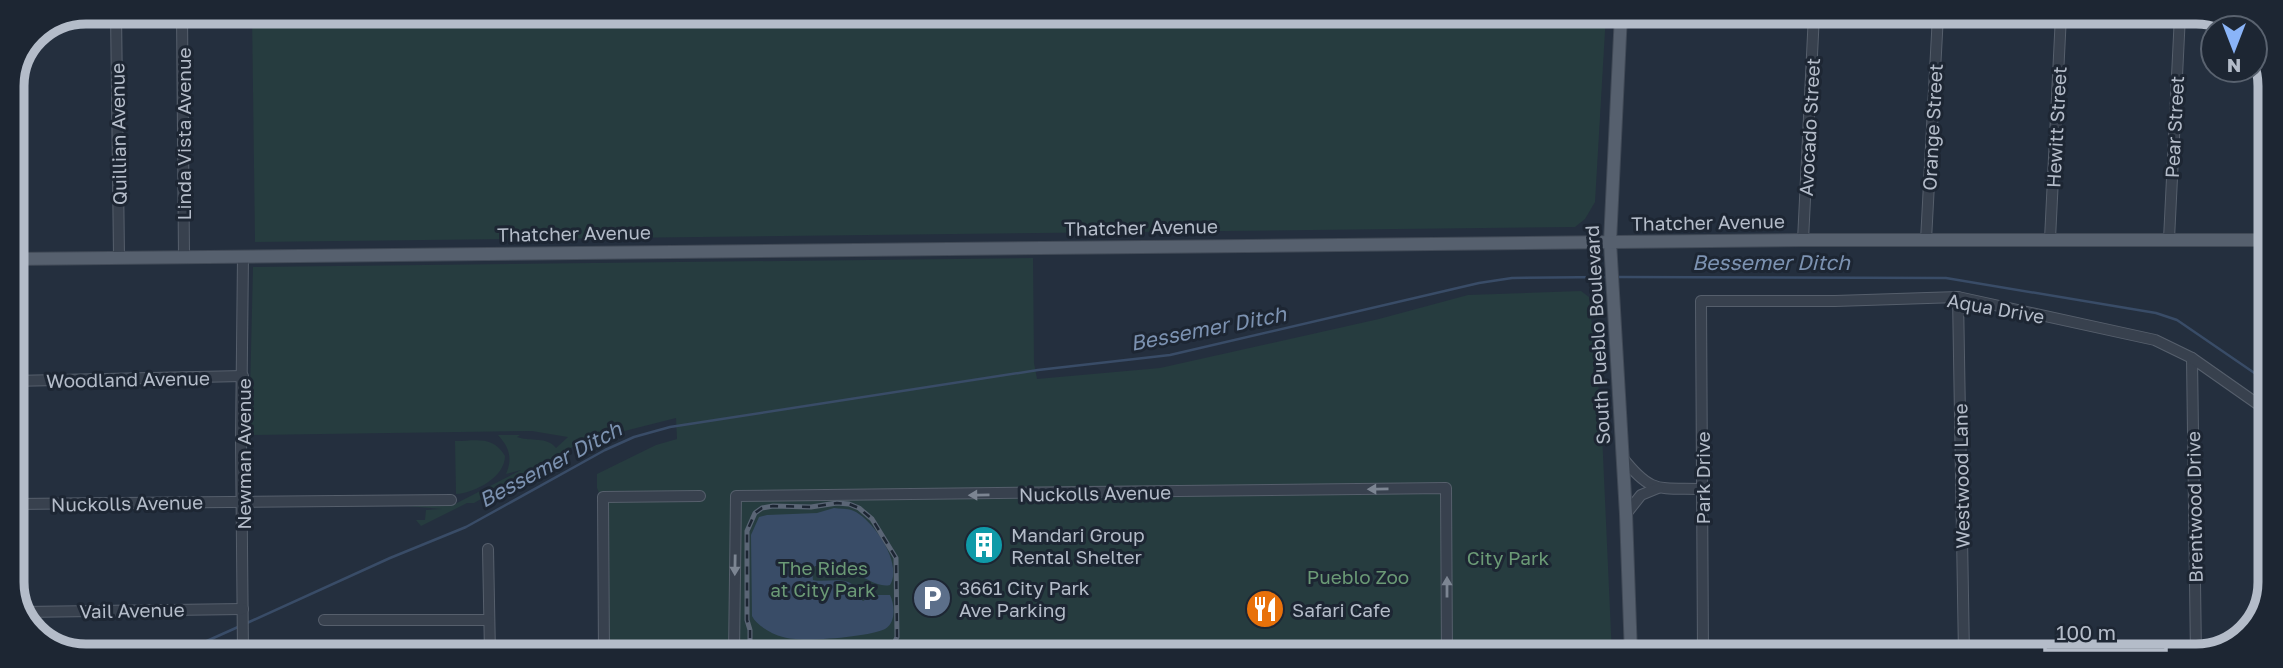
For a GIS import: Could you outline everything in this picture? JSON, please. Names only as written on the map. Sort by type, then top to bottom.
[{"type":"main road","name":"South Pueblo Boulevard","points":[[1621,24],[1610,242],[1631,644]]},
{"type":"main road","name":"Thatcher Avenue","points":[[24,259],[1803,240],[2258,240]]},
{"type":"street","name":"Quillian Avenue","points":[[116,24],[119,257]]},
{"type":"street","name":"Linda Vista Avenue","points":[[182,24],[184,256]]},
{"type":"street","name":"Avocado Street","points":[[1803,240],[1814,24]]},
{"type":"street","name":"Orange Street","points":[[1926,240],[1938,24]]},
{"type":"street","name":"Hewitt Street","points":[[2050,239],[2062,24]]},
{"type":"street","name":"Pear Street","points":[[2169,239],[2180,24]]},
{"type":"street","name":"Newman Avenue","points":[[243,256],[243,644]]},
{"type":"street","name":"Aqua Drive","points":[[1701,301],[1958,298],[2155,340],[2192,358],[2258,404]]},
{"type":"street","name":"Westwood Lane","points":[[1958,298],[1964,644]]},
{"type":"street","name":"Park Drive","points":[[1701,301],[1703,644]]},
{"type":"street","name":"Brentwood Drive","points":[[2192,358],[2196,644]]},
{"type":"street","name":"Woodland Avenue","points":[[25,381],[243,376]]},
{"type":"street","points":[[1622,456],[1641,480],[1661,488]]},
{"type":"street","name":"Nuckolls Avenue","points":[[734,644],[736,496],[1446,488],[1447,644]]},
{"type":"street","points":[[1626,514],[1645,493],[1661,488],[1702,489]]},
{"type":"street","points":[[604,644],[603,497],[700,496]]},
{"type":"street","name":"Nuckolls Avenue","points":[[25,504],[451,500]]},
{"type":"street","points":[[488,549],[490,644]]},
{"type":"street","name":"Vail Avenue","points":[[33,612],[243,609]]},
{"type":"street","points":[[324,620],[489,620]]},
{"type":"green space","points":[[252,24],[1605,24],[1595,202],[1585,219],[1575,227],[255,242]]},
{"type":"green space","points":[[1033,258],[1034,363],[1037,379],[1160,368],[1379,319],[1468,295],[1581,291],[1589,297],[1601,411],[1612,644],[609,644],[607,512],[597,488],[597,474],[656,445],[677,439],[676,418],[581,442],[474,503],[467,503],[421,526],[416,520],[425,520],[426,510],[442,509],[407,506],[453,505],[521,470],[506,474],[509,453],[498,435],[520,435],[517,437],[548,442],[556,448],[568,437],[532,431],[249,435],[253,267]]},
{"type":"green space","points":[[455,441],[489,442],[505,456],[504,464],[495,477],[480,487],[456,494]]},
{"type":"water","name":"The Rides at City Park","points":[[834,508],[853,511],[863,517],[879,534],[890,556],[893,576],[890,585],[885,586],[844,570],[815,566],[812,569],[813,580],[840,580],[850,583],[863,601],[874,595],[890,595],[894,609],[891,623],[877,632],[834,638],[791,639],[770,632],[752,616],[751,535],[759,517],[817,513]]},
{"type":"waterway","name":"Bessemer Ditch","points":[[247,623],[390,558],[466,527],[605,450],[634,437],[670,427],[1038,370],[1170,355],[1479,283],[1512,278],[1607,277]]},
{"type":"waterway","name":"Bessemer Ditch","points":[[1617,277],[1946,278],[2156,313],[2177,320],[2258,375]]},
{"type":"waterway","name":"Bessemer Ditch","points":[[200,644],[238,627]]},
{"type":"railway","points":[[750,644],[747,620],[747,531],[755,513],[762,508],[773,506],[811,507],[837,503],[859,508],[872,519],[896,558],[897,637],[894,644]]},
{"type":"place","name":"Mandari Group Rental Shelter","points":[[984,545]]},
{"type":"place","name":"3661 City Park Ave Parking","points":[[932,598]]},
{"type":"place","name":"Safari Cafe","points":[[1265,609]]},
{"type":"park label","name":"City Park","points":[[1508,557]]},
{"type":"park label","name":"Pueblo Zoo","points":[[1358,576]]}]
